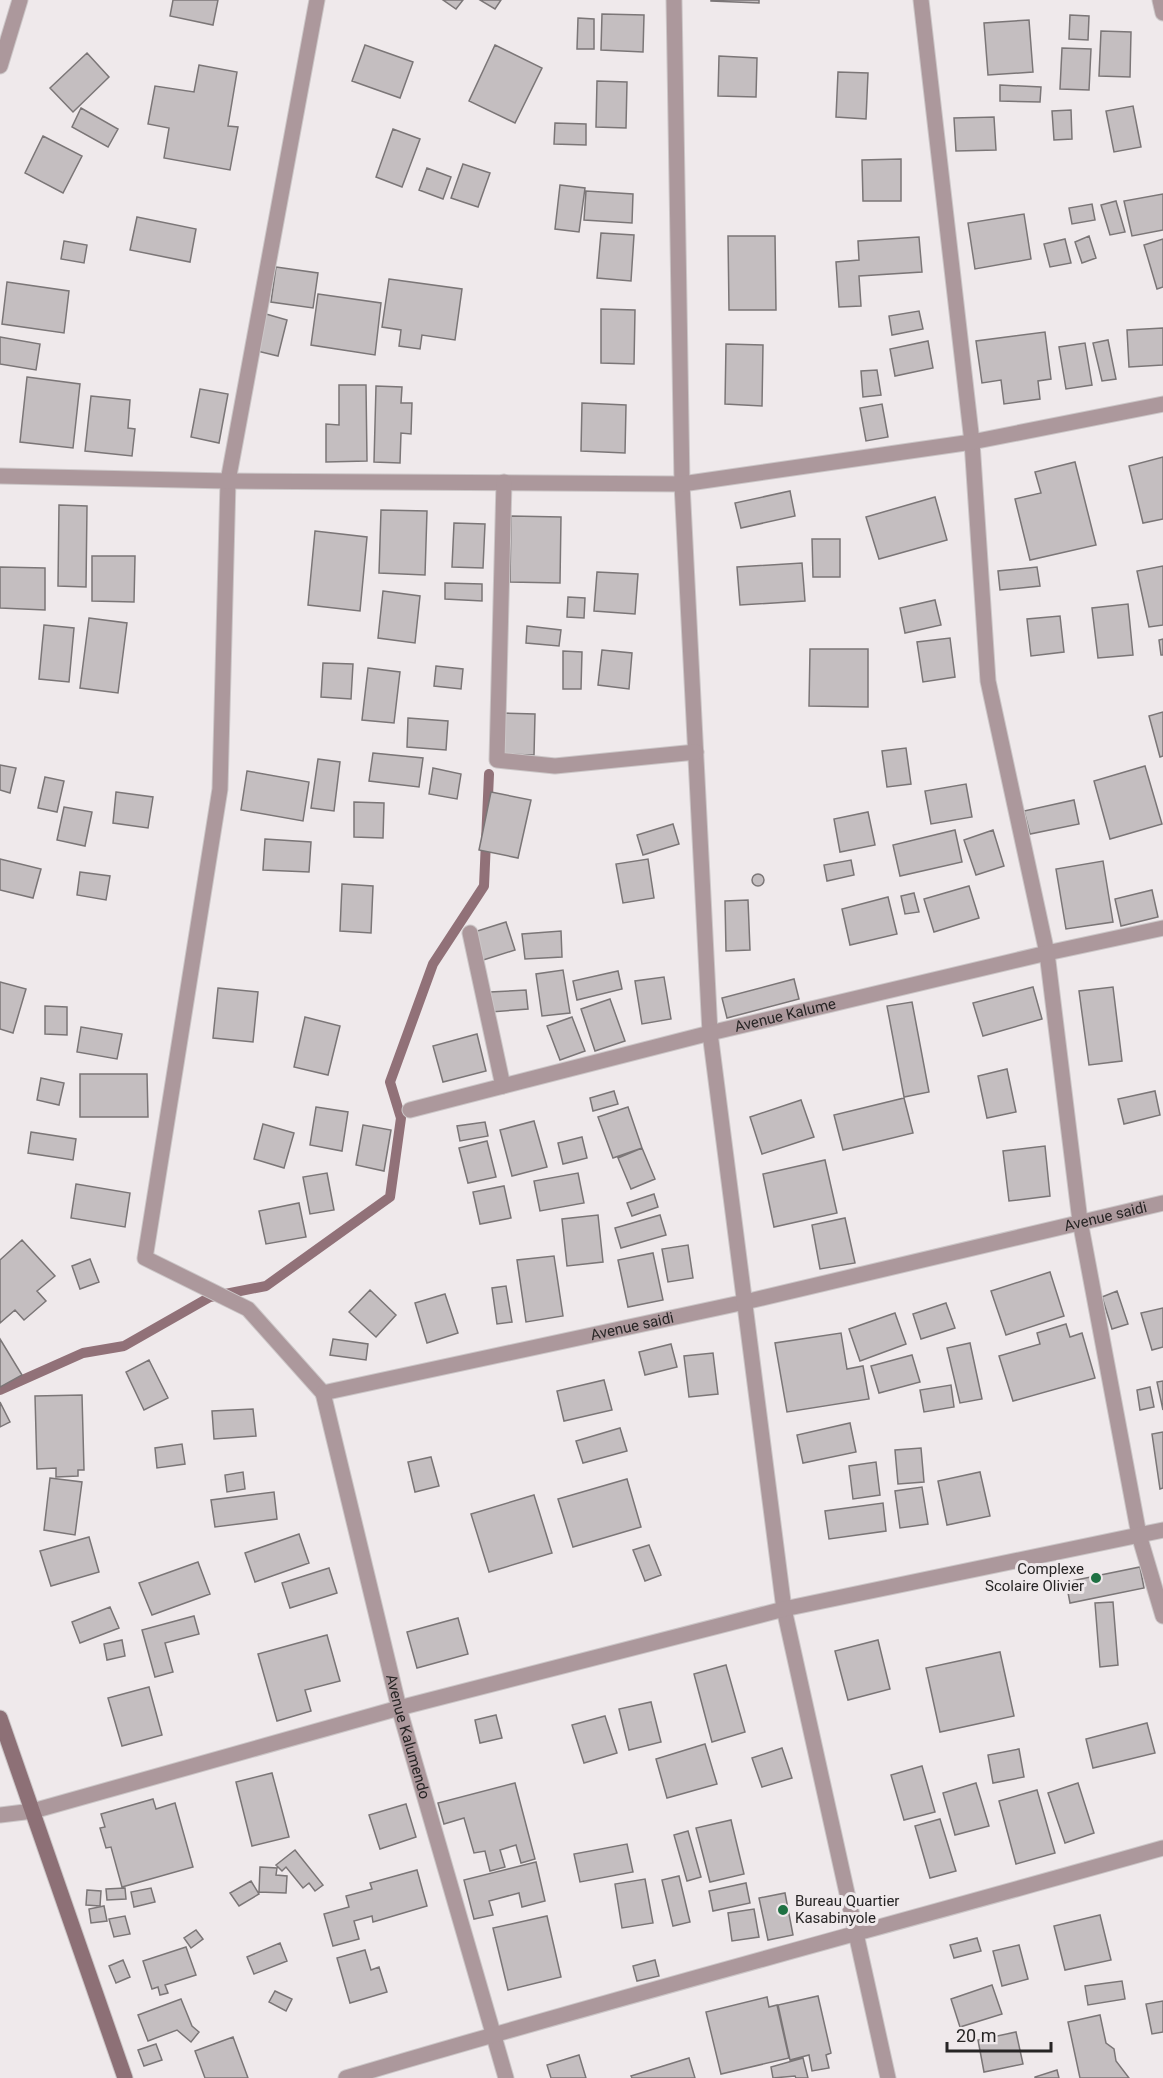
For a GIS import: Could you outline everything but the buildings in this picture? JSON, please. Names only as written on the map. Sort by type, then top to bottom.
[{"type":"street","points":[[0,66],[20,0]]},
{"type":"street","points":[[317,0],[228,481],[220,789],[145,1258],[248,1309],[323,1393]]},
{"type":"street","points":[[674,0],[682,484],[710,1033],[784,1609],[888,2078]]},
{"type":"street","points":[[921,0],[972,442],[988,681],[1047,953],[1080,1221],[1139,1535],[1163,1616]]},
{"type":"street","points":[[1160,0],[1163,13]]},
{"type":"street","points":[[0,476],[228,481],[682,484],[972,442],[1163,404]]},
{"type":"street","points":[[504,482],[497,760],[555,766],[696,752]]},
{"type":"street","name":"Avenue Kalume","points":[[410,1110],[710,1033],[1047,953],[1163,928]]},
{"type":"street","points":[[470,933],[503,1086]]},
{"type":"street","name":"Avenue saidi","points":[[323,1393],[745,1302],[1163,1203]]},
{"type":"street","name":"Avenue Kalumendo","points":[[323,1393],[399,1708],[506,2078]]},
{"type":"street","points":[[0,1815],[33,1811],[399,1708],[784,1609],[1163,1530]]},
{"type":"street","points":[[0,1718],[125,2078]]},
{"type":"street","points":[[346,2078],[494,2034],[857,1935],[1163,1848]]},
{"type":"waterway","points":[[0,1390],[83,1353],[124,1346],[210,1297],[266,1286],[390,1197],[401,1118],[390,1082],[433,964],[484,886],[489,774]]},
{"type":"place","name":"Complexe Scolaire Olivier","points":[[1096,1578]]},
{"type":"place","name":"Bureau Quartier Kasabinyole","points":[[783,1910]]}]
